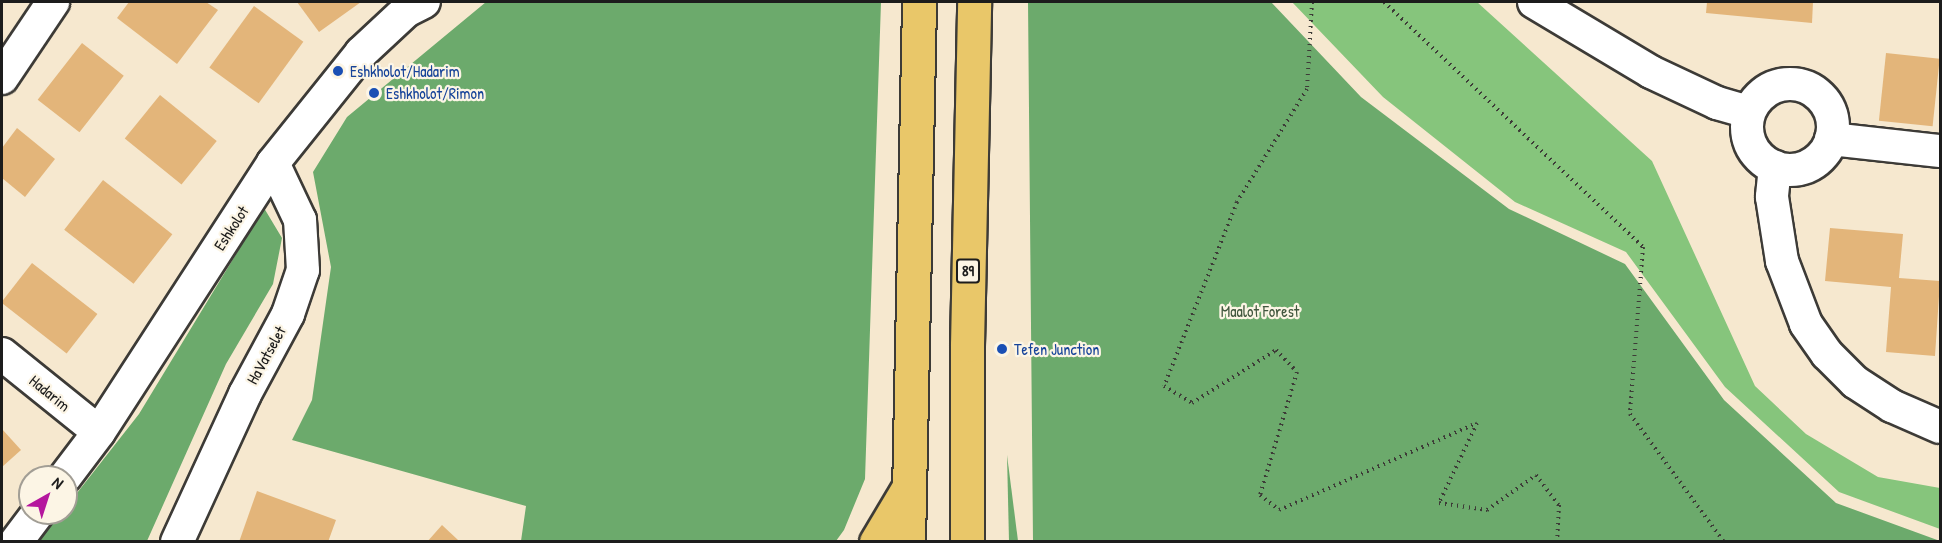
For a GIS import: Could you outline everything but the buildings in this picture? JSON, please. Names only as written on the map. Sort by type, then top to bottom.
[{"type":"highway","points":[[908,542],[919,2]]},
{"type":"highway","name":"89","points":[[967,542],[967,345],[974,2]]},
{"type":"highway","points":[[876,542],[909,486]]},
{"type":"street","points":[[2,78],[53,2]]},
{"type":"street","name":"Eshkolot","points":[[74,465],[99,432],[273,163],[361,53],[406,11],[424,2]]},
{"type":"street","points":[[1534,2],[1651,72],[1717,103],[1749,112]]},
{"type":"street","points":[[1792,84],[1805,87],[1826,104],[1832,123],[1831,139],[1813,163],[1794,170],[1775,167],[1763,160],[1750,144],[1749,112],[1756,100],[1772,88],[1792,84]]},
{"type":"street","points":[[1831,139],[1941,151]]},
{"type":"street","name":"HaVatselet","points":[[177,542],[245,394],[288,314],[303,270],[300,220],[273,163]]},
{"type":"street","points":[[1775,167],[1772,197],[1782,261],[1806,324],[1827,354],[1855,382],[1892,406],[1941,427]]},
{"type":"street","name":"Hadarim","points":[[2,354],[99,432]]},
{"type":"street","points":[[16,542],[29,525]]},
{"type":"path","points":[[1312,2],[1307,89],[1237,202],[1164,386],[1192,403],[1276,350],[1297,372],[1260,495],[1279,510],[1478,423],[1439,503],[1487,510],[1536,475],[1559,505],[1557,542]]},
{"type":"path","points":[[1384,2],[1643,247],[1630,414],[1724,542]]},
{"type":"green space","points":[[486,2],[881,2],[865,479],[844,530],[836,541],[521,541],[526,506],[292,440],[312,400],[331,267],[313,172],[347,117]]},
{"type":"green space","name":"Maalot Forest","points":[[1028,2],[1271,2],[1361,97],[1509,209],[1625,264],[1724,400],[1836,503],[1940,541],[1033,541]]},
{"type":"green space","points":[[1292,2],[1477,2],[1652,161],[1755,386],[1806,434],[1878,477],[1940,488],[1940,529],[1839,492],[1725,387],[1626,252],[1515,202],[1383,97]]},
{"type":"green space","points":[[264,208],[282,238],[273,284],[226,364],[147,541],[38,541],[51,525],[78,525],[78,492],[139,414]]},
{"type":"green space","points":[[1007,455],[1018,541],[1009,541]]},
{"type":"place","name":"Eshkholot/Hadarim","points":[[338,71]]},
{"type":"place","name":"Eshkholot/Rimon","points":[[374,93]]},
{"type":"place","name":"Tefen Junction","points":[[1002,349]]}]
